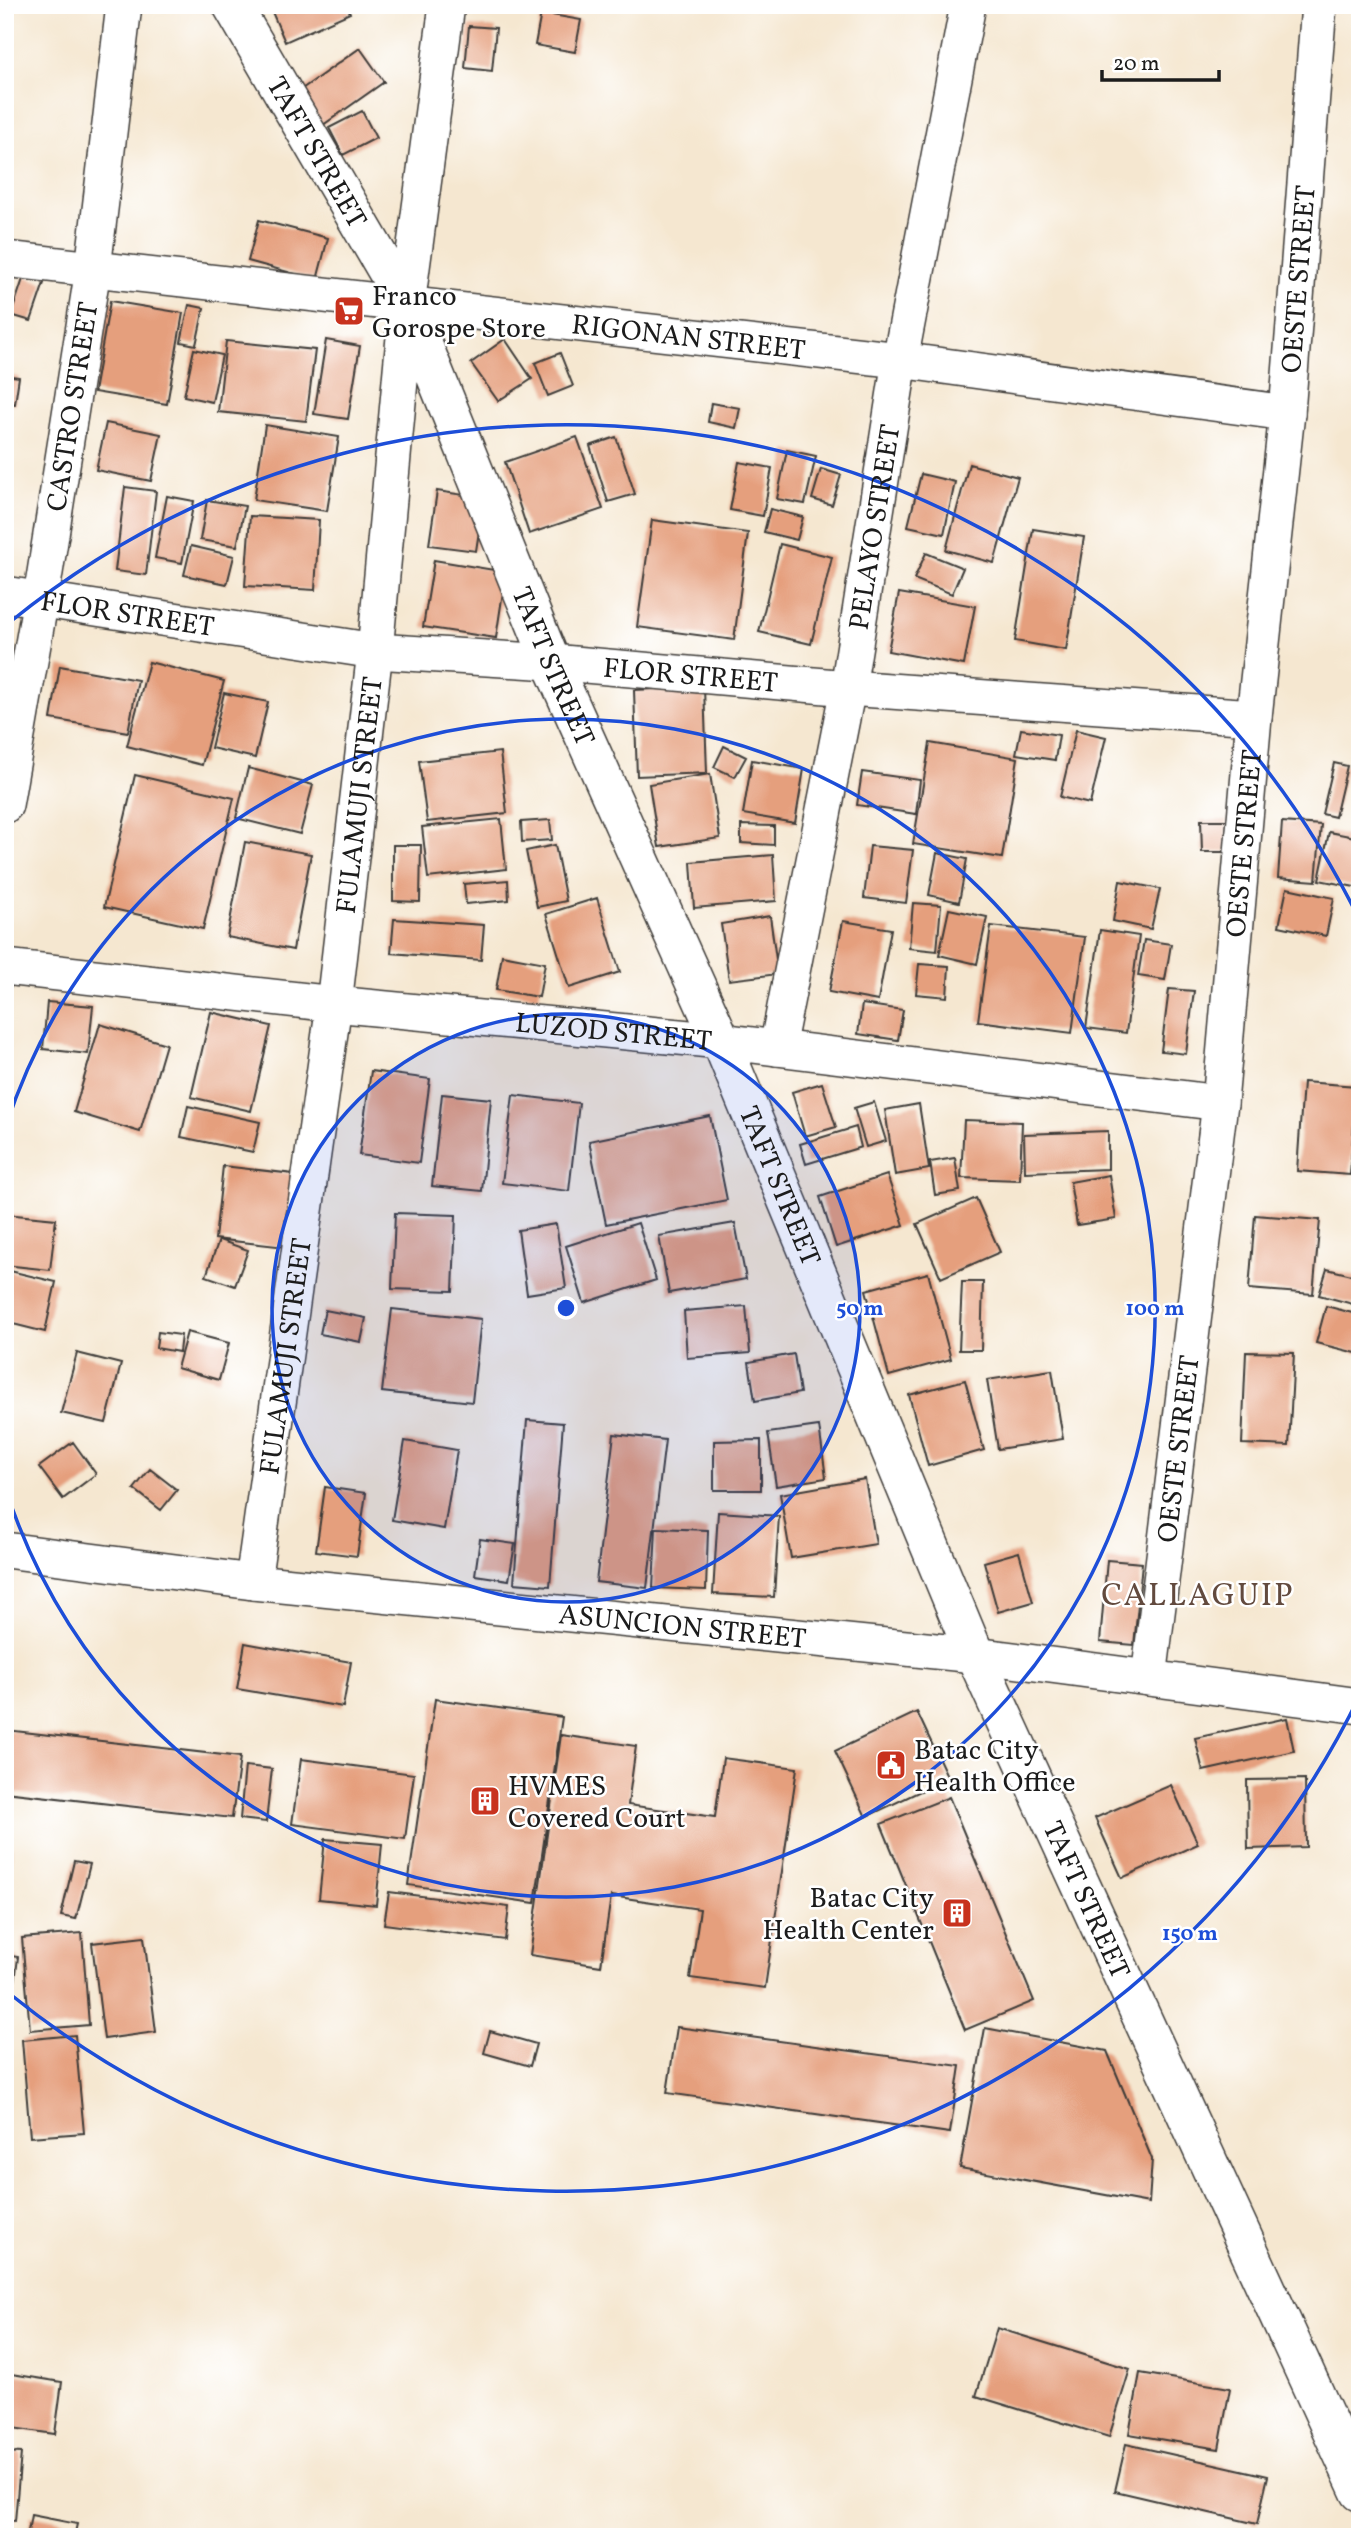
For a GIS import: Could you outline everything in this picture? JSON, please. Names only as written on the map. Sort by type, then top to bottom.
[{"type":"street","name":"CASTRO STREET","points":[[5,805],[93,269],[124,5]]},
{"type":"street","name":"TAFT STREET","points":[[232,5],[407,305],[551,662],[721,1041],[975,1655],[1360,2492]]},
{"type":"street","name":"FULAMUJI STREET","points":[[253,1582],[334,1003],[375,651],[407,305],[447,5]]},
{"type":"street","name":"PELAYO STREET","points":[[777,1048],[848,688],[901,360],[968,5]]},
{"type":"street","name":"OESTE STREET","points":[[1149,1678],[1220,1103],[1254,717],[1287,413],[1319,5]]},
{"type":"street","name":"RIGONAN STREET","points":[[5,259],[901,360],[1287,413]]},
{"type":"street","name":"FLOR STREET","points":[[5,594],[375,651],[551,662],[848,688],[1254,717]]},
{"type":"street","name":"LUZOD STREET","points":[[5,967],[721,1041],[1220,1103]]},
{"type":"street","name":"ASUNCION STREET","points":[[5,1550],[253,1582],[975,1655],[1360,1706]]},
{"type":"building","points":[[269,5],[347,5],[350,13],[285,42]]},
{"type":"building","points":[[541,13],[581,20],[575,52],[535,45]]},
{"type":"building","points":[[469,26],[496,28],[492,71],[465,68]]},
{"type":"building","points":[[360,48],[384,82],[323,125],[299,91]]},
{"type":"building","points":[[362,111],[376,138],[343,155],[329,128]]},
{"type":"building","points":[[259,220],[328,238],[317,280],[248,261]]},
{"type":"building","points":[[24,276],[44,283],[31,321],[11,315]]},
{"type":"building","points":[[110,301],[183,313],[167,404],[94,392]]},
{"type":"building","points":[[189,305],[204,308],[196,345],[181,342]]},
{"type":"building","points":[[505,339],[532,379],[498,401],[471,363]]},
{"type":"building","points":[[326,340],[360,346],[348,419],[314,414]]},
{"type":"building","points":[[226,341],[315,350],[306,421],[218,412]]},
{"type":"building","points":[[194,349],[222,355],[212,402],[184,396]]},
{"type":"building","points":[[560,353],[573,386],[548,396],[535,363]]},
{"type":"building","points":[[5,375],[19,377],[15,404],[5,403]]},
{"type":"building","points":[[711,403],[740,408],[736,428],[708,422]]},
{"type":"building","points":[[106,423],[161,434],[151,481],[96,470]]},
{"type":"building","points":[[265,425],[339,437],[327,511],[254,500]]},
{"type":"building","points":[[577,437],[603,509],[529,534],[505,462]]},
{"type":"building","points":[[616,437],[635,494],[608,502],[590,446]]},
{"type":"building","points":[[787,450],[816,456],[805,504],[777,499]]},
{"type":"building","points":[[739,462],[772,468],[763,516],[730,510]]},
{"type":"building","points":[[969,464],[1018,477],[994,563],[946,550]]},
{"type":"building","points":[[821,469],[841,475],[832,505],[812,499]]},
{"type":"building","points":[[921,474],[955,482],[944,534],[908,526]]},
{"type":"building","points":[[125,487],[156,491],[146,575],[115,571]]},
{"type":"building","points":[[437,491],[484,498],[476,551],[429,545]]},
{"type":"building","points":[[167,496],[194,501],[182,563],[155,558]]},
{"type":"building","points":[[207,500],[245,506],[237,546],[200,540]]},
{"type":"building","points":[[770,509],[803,517],[797,540],[764,532]]},
{"type":"building","points":[[250,516],[319,520],[315,590],[245,586]]},
{"type":"building","points":[[652,520],[748,533],[734,640],[637,627]]},
{"type":"building","points":[[1033,529],[1084,537],[1066,650],[1015,641]]},
{"type":"building","points":[[780,544],[832,557],[811,644],[759,632]]},
{"type":"building","points":[[191,546],[234,556],[227,584],[184,575]]},
{"type":"building","points":[[926,553],[963,568],[952,594],[914,579]]},
{"type":"building","points":[[434,560],[506,572],[496,638],[423,627]]},
{"type":"building","points":[[899,593],[975,606],[964,665],[888,651]]},
{"type":"building","points":[[149,662],[224,681],[202,765],[127,746]]},
{"type":"building","points":[[60,666],[138,680],[128,732],[51,719]]},
{"type":"building","points":[[704,687],[707,773],[637,776],[634,690]]},
{"type":"building","points":[[224,693],[268,702],[255,758],[211,748]]},
{"type":"building","points":[[1021,729],[1059,735],[1055,760],[1016,754]]},
{"type":"building","points":[[1076,730],[1106,737],[1090,804],[1060,797]]},
{"type":"building","points":[[930,743],[1018,758],[1002,858],[913,844]]},
{"type":"building","points":[[724,746],[746,757],[735,777],[714,767]]},
{"type":"building","points":[[500,752],[507,813],[427,822],[419,761]]},
{"type":"building","points":[[752,760],[804,769],[795,823],[743,814]]},
{"type":"building","points":[[1334,763],[1347,766],[1335,817],[1322,814]]},
{"type":"building","points":[[248,768],[313,785],[300,834],[236,818]]},
{"type":"building","points":[[862,772],[920,780],[916,814],[857,805]]},
{"type":"building","points":[[710,774],[720,838],[659,847],[649,784]]},
{"type":"building","points":[[135,775],[234,798],[203,929],[104,907]]},
{"type":"building","points":[[501,819],[506,869],[428,878],[422,827]]},
{"type":"building","points":[[550,820],[552,840],[522,842],[521,822]]},
{"type":"building","points":[[1201,820],[1227,820],[1226,852],[1202,852]]},
{"type":"building","points":[[1282,822],[1321,825],[1316,881],[1278,878]]},
{"type":"building","points":[[741,825],[774,826],[774,845],[741,843]]},
{"type":"building","points":[[1329,832],[1360,838],[1360,888],[1319,880]]},
{"type":"building","points":[[245,842],[311,854],[293,950],[227,937]]},
{"type":"building","points":[[393,845],[421,845],[420,902],[393,901]]},
{"type":"building","points":[[555,845],[566,901],[537,907],[526,851]]},
{"type":"building","points":[[870,846],[913,850],[906,903],[864,898]]},
{"type":"building","points":[[937,853],[967,859],[959,902],[929,895]]},
{"type":"building","points":[[773,855],[776,901],[694,908],[691,862]]},
{"type":"building","points":[[508,880],[509,900],[466,904],[464,884]]},
{"type":"building","points":[[1120,881],[1160,889],[1151,929],[1113,921]]},
{"type":"building","points":[[1287,888],[1334,898],[1326,936],[1279,926]]},
{"type":"building","points":[[597,898],[620,972],[569,988],[546,914]]},
{"type":"building","points":[[913,903],[941,905],[937,951],[909,948]]},
{"type":"building","points":[[949,909],[987,917],[977,964],[939,955]]},
{"type":"building","points":[[770,916],[778,974],[729,980],[721,924]]},
{"type":"building","points":[[394,919],[484,925],[481,960],[391,953]]},
{"type":"building","points":[[843,921],[891,929],[878,1001],[829,992]]},
{"type":"building","points":[[991,926],[1085,937],[1072,1033],[978,1021]]},
{"type":"building","points":[[1100,930],[1139,936],[1126,1033],[1086,1028]]},
{"type":"building","points":[[1144,940],[1171,944],[1165,980],[1138,976]]},
{"type":"building","points":[[502,955],[545,963],[539,997],[496,990]]},
{"type":"building","points":[[919,964],[949,966],[947,997],[916,994]]},
{"type":"building","points":[[1169,989],[1194,991],[1186,1054],[1161,1051]]},
{"type":"building","points":[[47,1002],[93,1006],[88,1054],[43,1049]]},
{"type":"building","points":[[862,1004],[903,1010],[898,1040],[858,1034]]},
{"type":"building","points":[[211,1012],[271,1026],[251,1111],[191,1097]]},
{"type":"building","points":[[100,1024],[166,1044],[140,1132],[74,1112]]},
{"type":"building","points":[[371,1071],[430,1079],[419,1163],[359,1155]]},
{"type":"building","points":[[1303,1082],[1357,1086],[1350,1175],[1297,1171]]},
{"type":"building","points":[[822,1083],[836,1127],[805,1136],[792,1092]]},
{"type":"building","points":[[442,1094],[491,1099],[482,1191],[432,1186]]},
{"type":"building","points":[[513,1095],[579,1103],[569,1191],[502,1183]]},
{"type":"building","points":[[874,1102],[886,1141],[866,1147],[854,1108]]},
{"type":"building","points":[[919,1104],[929,1169],[895,1175],[885,1110]]},
{"type":"building","points":[[188,1106],[260,1122],[253,1152],[181,1137]]},
{"type":"building","points":[[710,1116],[727,1200],[606,1224],[589,1141]]},
{"type":"building","points":[[964,1120],[1022,1122],[1020,1180],[961,1178]]},
{"type":"building","points":[[856,1127],[861,1147],[806,1164],[800,1144]]},
{"type":"building","points":[[1108,1131],[1108,1169],[1025,1172],[1024,1134]]},
{"type":"building","points":[[955,1158],[960,1191],[935,1195],[930,1162]]},
{"type":"building","points":[[223,1166],[302,1175],[294,1248],[215,1239]]},
{"type":"building","points":[[887,1175],[904,1225],[836,1247],[820,1197]]},
{"type":"building","points":[[1109,1175],[1116,1219],[1077,1225],[1070,1182]]},
{"type":"building","points":[[976,1198],[1000,1252],[941,1278],[917,1224]]},
{"type":"building","points":[[395,1213],[456,1215],[453,1291],[392,1289]]},
{"type":"building","points":[[5,1214],[56,1219],[50,1270],[5,1265]]},
{"type":"building","points":[[1255,1215],[1320,1220],[1313,1294],[1249,1289]]},
{"type":"building","points":[[638,1223],[656,1280],[584,1303],[566,1246]]},
{"type":"building","points":[[735,1223],[746,1279],[669,1293],[659,1236]]},
{"type":"building","points":[[556,1224],[566,1288],[527,1294],[518,1230]]},
{"type":"building","points":[[219,1240],[248,1250],[235,1286],[206,1276]]},
{"type":"building","points":[[1327,1269],[1360,1277],[1360,1306],[1319,1295]]},
{"type":"building","points":[[6,1270],[56,1282],[45,1332],[5,1322]]},
{"type":"building","points":[[928,1273],[951,1359],[889,1376],[866,1290]]},
{"type":"building","points":[[962,1282],[983,1282],[981,1350],[959,1350]]},
{"type":"building","points":[[746,1306],[750,1353],[687,1358],[684,1311]]},
{"type":"building","points":[[1326,1306],[1360,1315],[1360,1354],[1316,1343]]},
{"type":"building","points":[[392,1309],[481,1319],[472,1402],[382,1392]]},
{"type":"building","points":[[325,1310],[366,1318],[361,1342],[320,1334]]},
{"type":"building","points":[[158,1332],[181,1335],[179,1352],[156,1348]]},
{"type":"building","points":[[187,1332],[229,1343],[219,1380],[177,1368]]},
{"type":"building","points":[[1246,1352],[1294,1353],[1289,1446],[1242,1444]]},
{"type":"building","points":[[77,1353],[121,1364],[106,1423],[61,1413]]},
{"type":"building","points":[[794,1354],[800,1393],[755,1401],[749,1362]]},
{"type":"building","points":[[1052,1370],[1063,1439],[998,1449],[987,1380]]},
{"type":"building","points":[[965,1380],[984,1450],[928,1466],[909,1395]]},
{"type":"building","points":[[527,1420],[563,1423],[550,1586],[514,1583]]},
{"type":"building","points":[[819,1426],[826,1478],[776,1486],[768,1433]]},
{"type":"building","points":[[614,1434],[665,1440],[647,1588],[596,1582]]},
{"type":"building","points":[[761,1440],[761,1490],[714,1490],[714,1441]]},
{"type":"building","points":[[405,1441],[457,1450],[444,1529],[392,1520]]},
{"type":"building","points":[[73,1442],[96,1474],[63,1499],[39,1467]]},
{"type":"building","points":[[150,1469],[177,1490],[161,1510],[134,1489]]},
{"type":"building","points":[[865,1479],[876,1544],[791,1558],[780,1494]]},
{"type":"building","points":[[325,1487],[366,1493],[357,1556],[316,1551]]},
{"type":"building","points":[[718,1512],[779,1516],[774,1597],[713,1594]]},
{"type":"building","points":[[656,1528],[708,1530],[706,1590],[653,1588]]},
{"type":"building","points":[[480,1539],[515,1544],[509,1580],[475,1575]]},
{"type":"building","points":[[1019,1552],[1033,1602],[998,1612],[984,1562]]},
{"type":"building","points":[[1107,1560],[1142,1563],[1134,1645],[1100,1642]]},
{"type":"building","points":[[245,1643],[351,1662],[343,1707],[237,1689]]},
{"type":"building","name":"HVMES Covered Court","points":[[435,1699],[562,1717],[535,1903],[408,1885]]},
{"type":"building","name":"Batac City Health Office","points":[[917,1712],[948,1778],[866,1817],[835,1751]]},
{"type":"building","points":[[1287,1718],[1294,1751],[1203,1771],[1195,1738]]},
{"type":"building","points":[[6,1730],[240,1757],[232,1818],[5,1792]]},
{"type":"building","points":[[561,1735],[636,1746],[628,1805],[715,1817],[723,1758],[797,1768],[765,1988],[690,1978],[700,1909],[611,1896],[601,1966],[530,1955]]},
{"type":"building","points":[[301,1759],[414,1774],[405,1839],[292,1824]]},
{"type":"building","points":[[245,1766],[272,1769],[266,1822],[240,1819]]},
{"type":"building","points":[[1305,1779],[1306,1847],[1248,1849],[1247,1780]]},
{"type":"building","points":[[1171,1785],[1198,1844],[1122,1878],[1095,1818]]},
{"type":"building","name":"Batac City Health Center","points":[[949,1797],[1034,2001],[965,2030],[881,1824]]},
{"type":"building","points":[[325,1839],[382,1844],[376,1905],[319,1899]]},
{"type":"building","points":[[5,1847],[12,1847],[7,1941],[5,1941]]},
{"type":"building","points":[[74,1861],[90,1864],[76,1919],[61,1916]]},
{"type":"building","points":[[389,1892],[509,1907],[505,1940],[384,1924]]},
{"type":"building","points":[[82,1933],[89,2025],[30,2030],[22,1938]]},
{"type":"building","points":[[144,1937],[156,2032],[104,2039],[92,1943]]},
{"type":"building","points":[[5,1955],[18,1957],[10,2023],[5,2023]]},
{"type":"building","points":[[677,2027],[960,2066],[950,2133],[667,2093]]},
{"type":"building","points":[[985,2028],[1107,2051],[1152,2159],[1149,2203],[960,2168]]},
{"type":"building","points":[[490,2031],[536,2044],[530,2066],[484,2053]]},
{"type":"building","points":[[75,2035],[84,2133],[30,2137],[22,2040]]},
{"type":"building","points":[[997,2328],[1130,2369],[1109,2437],[976,2396]]},
{"type":"building","points":[[5,2373],[62,2382],[55,2434],[5,2427]]},
{"type":"building","points":[[1140,2373],[1230,2388],[1219,2449],[1129,2434]]},
{"type":"building","points":[[1126,2444],[1268,2476],[1257,2524],[1115,2491]]},
{"type":"building","points":[[5,2452],[21,2453],[15,2521],[5,2520]]},
{"type":"building","points":[[31,2515],[77,2524],[74,2537],[27,2537]]},
{"type":"place","name":"Franco Gorospe Store","points":[[349,311]]},
{"type":"place","name":"Batac City Health Office","points":[[891,1765]]},
{"type":"place","name":"HVMES Covered Court","points":[[485,1801]]},
{"type":"place","name":"Batac City Health Center","points":[[957,1913]]},
{"type":"district","name":"CALLAGUIP","points":[[1198,1594]]}]
